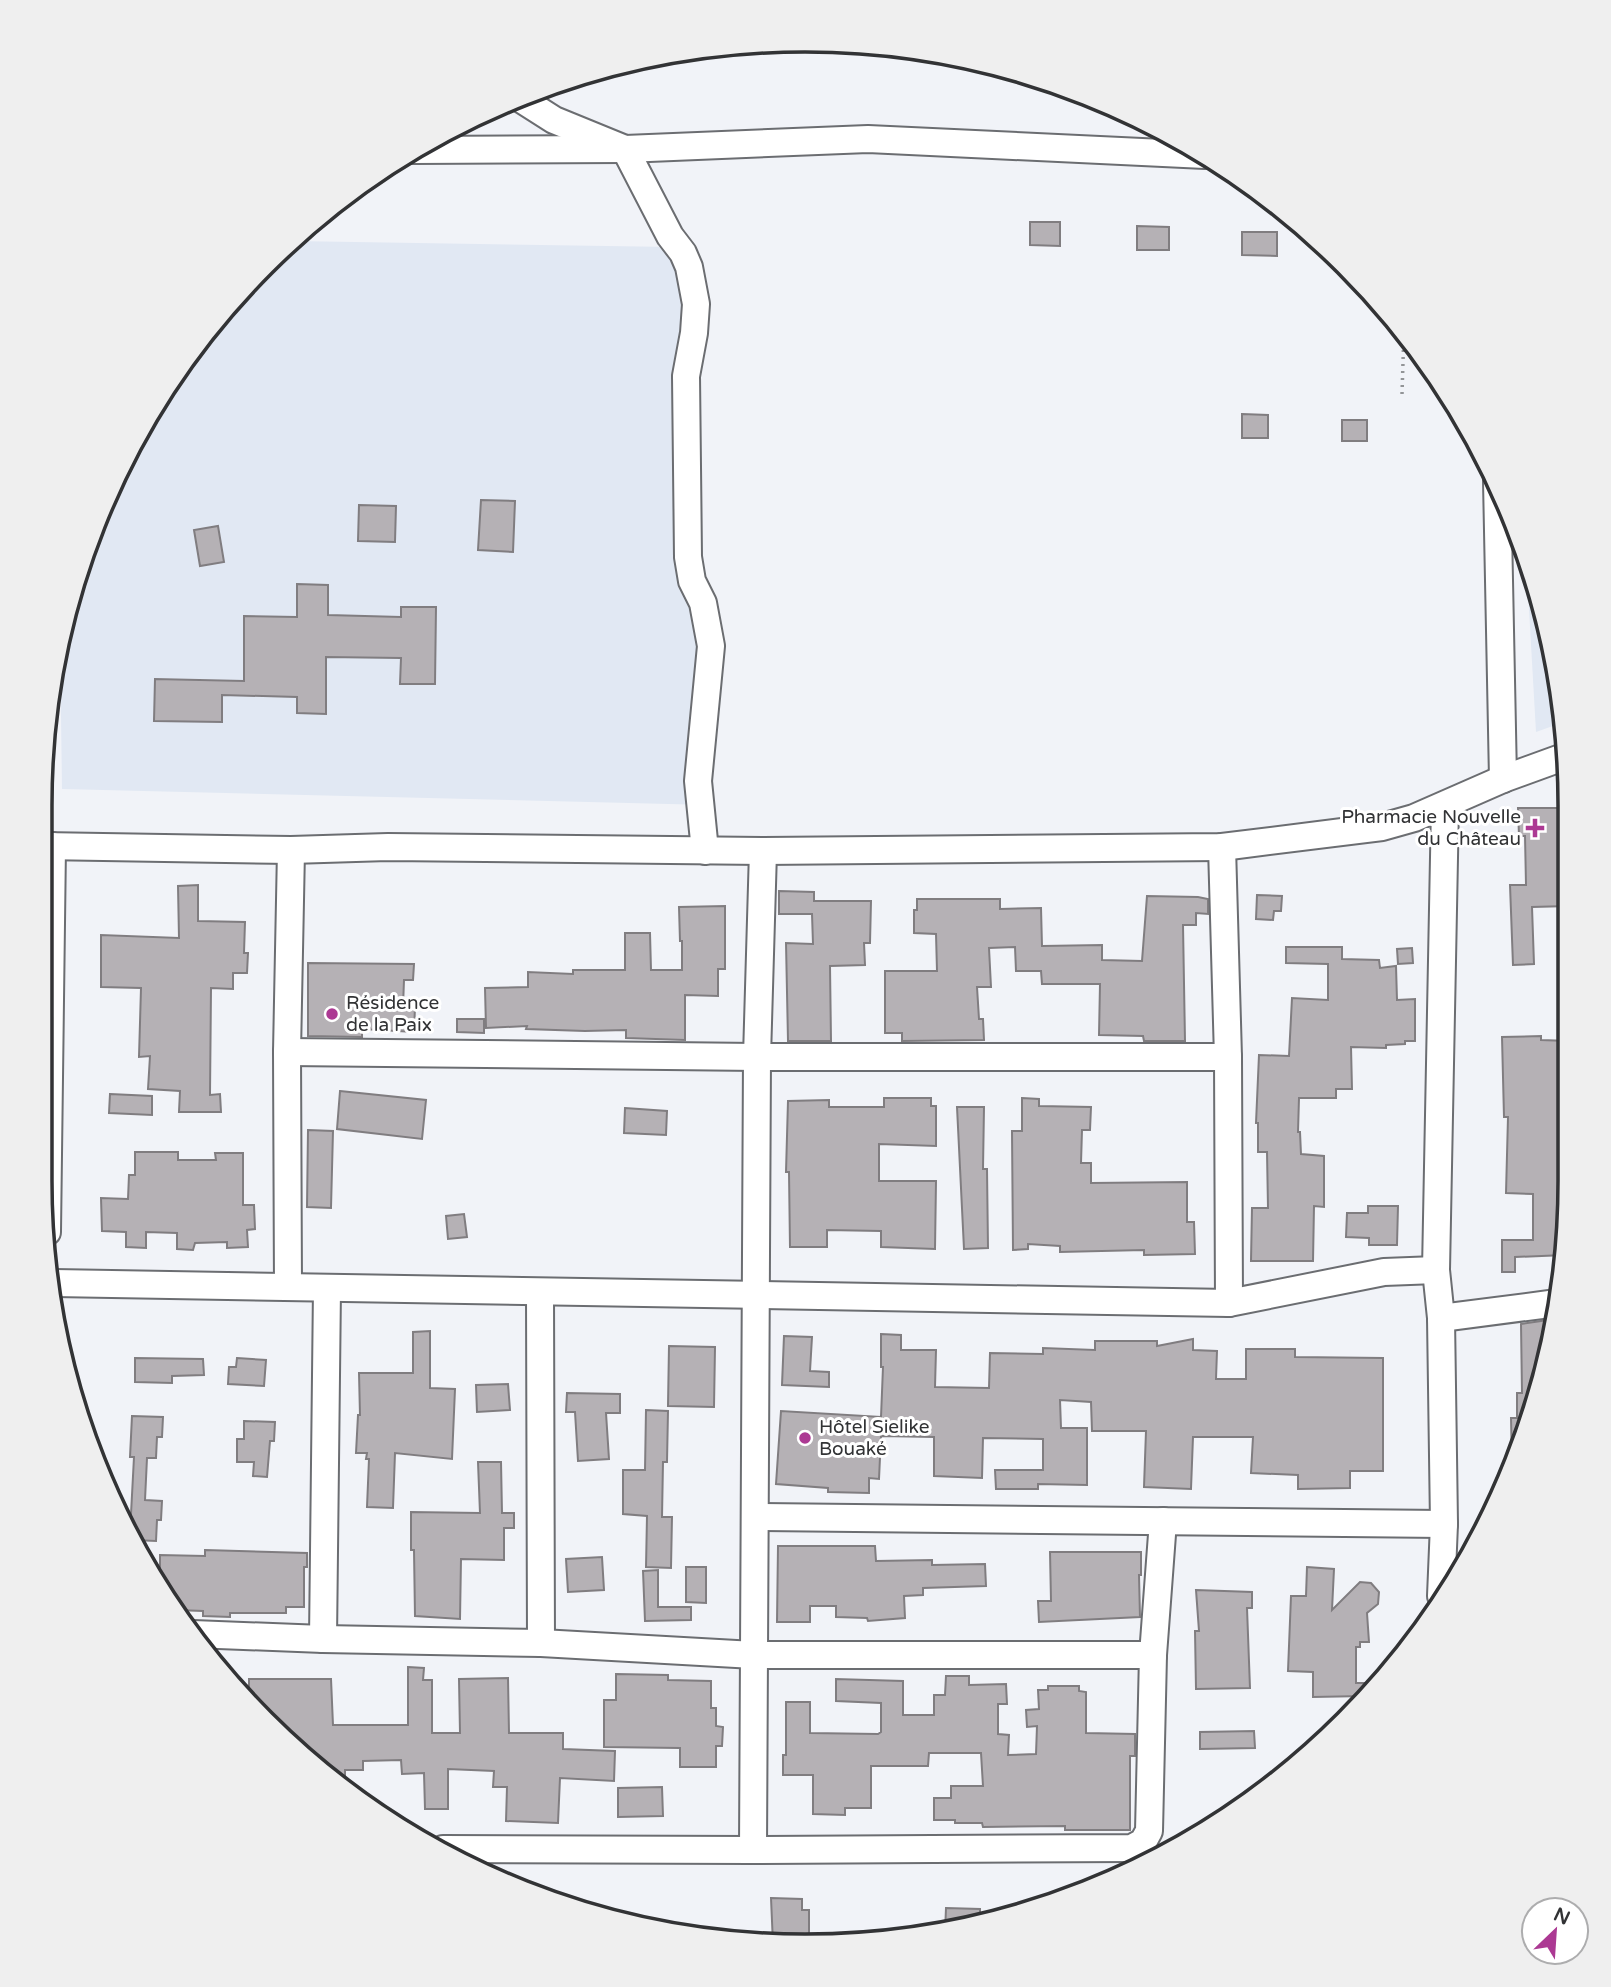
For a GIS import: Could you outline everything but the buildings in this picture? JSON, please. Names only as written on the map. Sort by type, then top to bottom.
[{"type":"street","points":[[530,105],[554,120],[625,149],[670,236],[684,253],[689,267],[696,304],[687,376],[688,557],[692,581],[703,603],[711,646],[698,781],[705,851]]},
{"type":"street","points":[[435,150],[625,149],[868,139],[1184,154]]},
{"type":"street","points":[[1498,509],[1503,779]]},
{"type":"street","points":[[52,846],[291,850],[388,847],[705,851],[1222,847],[1382,827],[1445,806],[1503,779],[1557,759]]},
{"type":"street","points":[[1441,1585],[1444,1524],[1441,1318],[1436,1270],[1445,806]]},
{"type":"street","points":[[1222,847],[1228,1057],[1229,1303]]},
{"type":"street","points":[[288,1287],[287,1052],[291,850]]},
{"type":"street","points":[[753,1850],[757,1057],[763,851]]},
{"type":"street","points":[[287,1052],[757,1057],[1228,1057]]},
{"type":"street","points":[[60,1283],[1229,1303],[1384,1272],[1436,1270]]},
{"type":"street","points":[[323,1639],[327,1287]]},
{"type":"street","points":[[540,1293],[541,1643]]},
{"type":"street","points":[[1441,1318],[1548,1304]]},
{"type":"street","points":[[755,1517],[1444,1524]]},
{"type":"street","points":[[457,1849],[1132,1848],[1143,1842],[1149,1831],[1153,1655],[1163,1521]]},
{"type":"street","points":[[204,1634],[541,1643],[754,1655],[1153,1655]]},
{"type":"path","points":[[1402,394],[1403,348]]},
{"type":"shaded area","points":[[307,241],[673,247],[687,260],[709,805],[62,789],[61,696],[67,659],[92,563],[130,472],[179,387],[208,347],[239,309]]},
{"type":"shaded area","points":[[1528,594],[1544,659],[1554,726],[1536,732]]},
{"type":"place","name":"Pharmacie Nouvelle du Château","points":[[1535,828]]},
{"type":"place","name":"Résidence de la Paix","points":[[332,1014]]},
{"type":"place","name":"Hôtel Sielike Bouaké","points":[[805,1438]]}]
